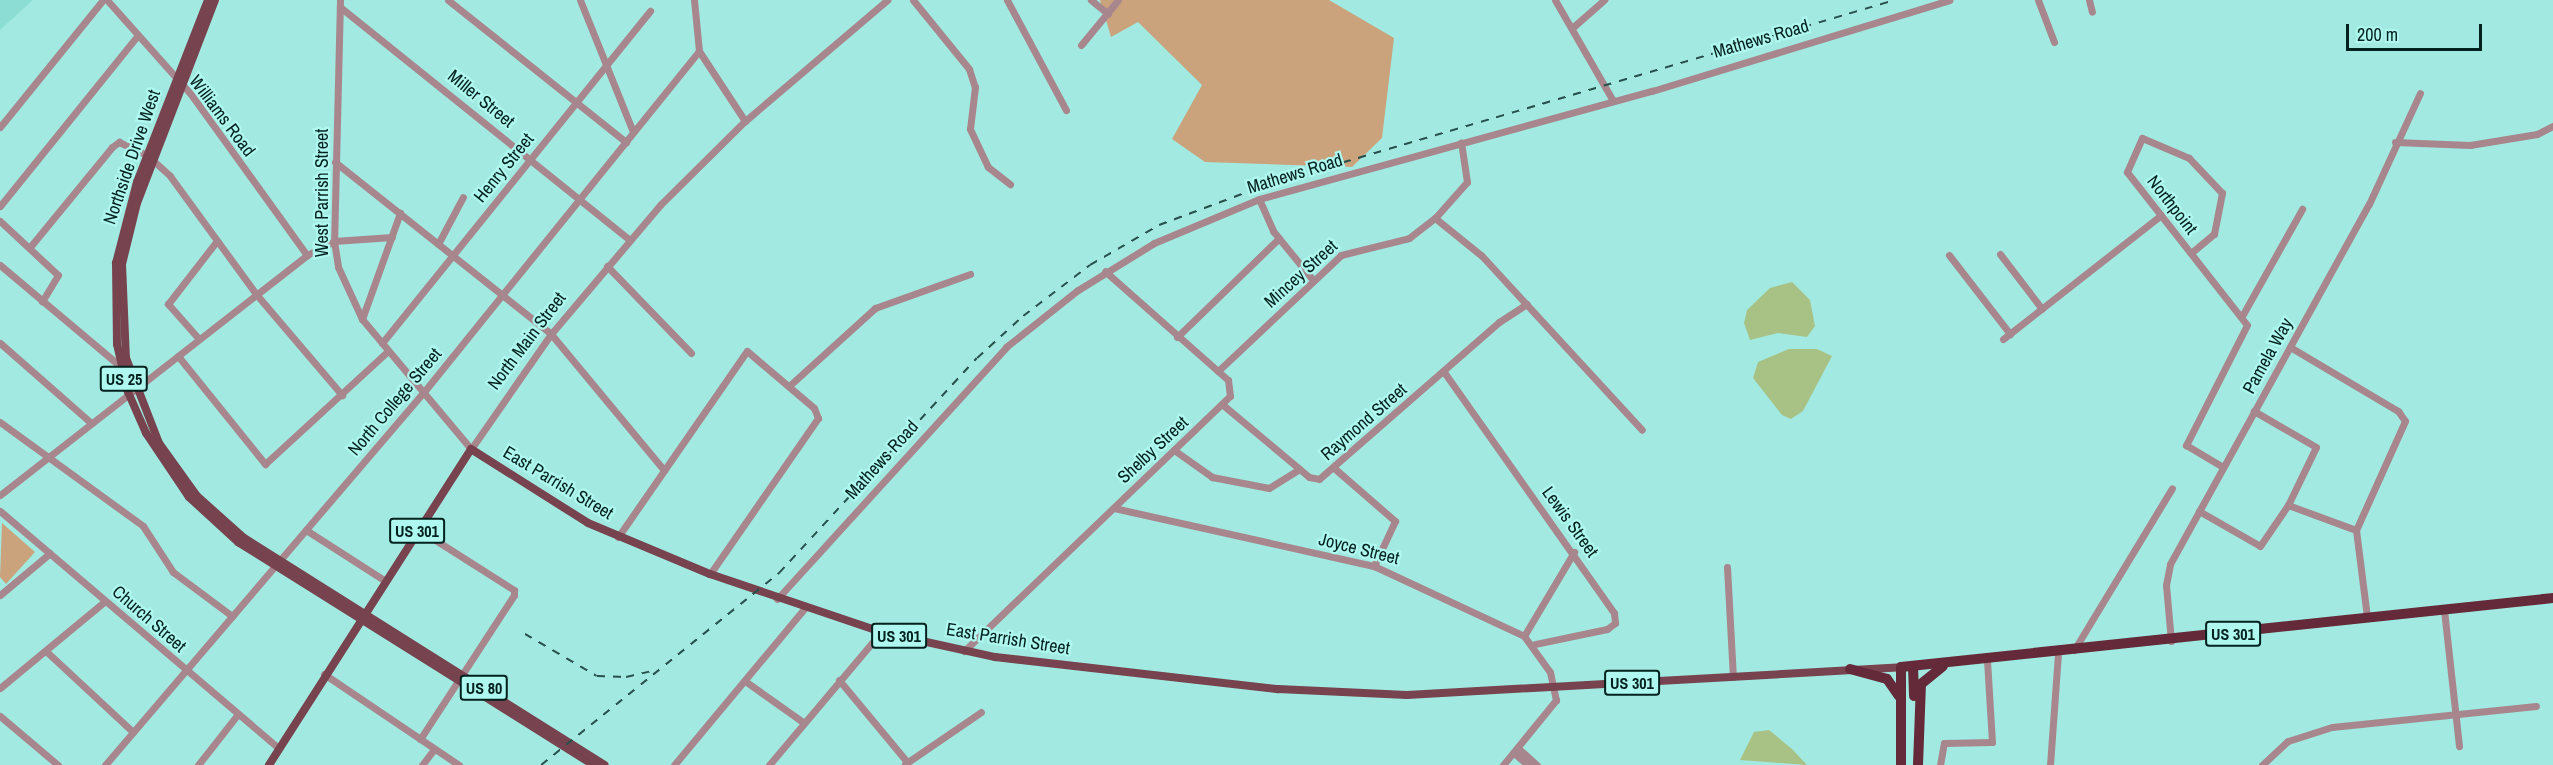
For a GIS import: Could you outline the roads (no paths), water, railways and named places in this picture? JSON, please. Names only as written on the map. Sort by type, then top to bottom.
[{"type":"highway","name":"US 301","points":[[1900,667],[2058,654],[2367,617],[2553,598]]},
{"type":"highway","points":[[1916,765],[1921,684],[1945,664]]},
{"type":"highway","points":[[1913,666],[1916,765]]},
{"type":"highway","points":[[1900,667],[1901,765]]},
{"type":"highway","points":[[1850,669],[1887,678],[1901,701]]},
{"type":"main road","name":"Northside Drive West","points":[[179,83],[208,0]]},
{"type":"main road","name":"Northside Drive West","points":[[215,0],[150,157],[116,263],[121,367],[156,452],[189,497],[278,564],[361,616]]},
{"type":"main road","name":"Northside Drive West","points":[[131,389],[122,328],[122,264],[150,157]]},
{"type":"main road","name":"East Parrish Street","points":[[471,449],[618,537],[804,609],[881,632],[964,651],[1160,677],[1364,694],[1557,688]]},
{"type":"main road","name":"North Main Street","points":[[268,765],[384,580],[471,449]]},
{"type":"main road","name":"US 80","points":[[361,616],[605,765]]},
{"type":"main road","name":"US 301","points":[[1557,688],[1900,667]]},
{"type":"main road","name":"US 80","points":[[460,677],[593,765]]},
{"type":"street","name":"Williams Road","points":[[105,0],[179,83],[307,255]]},
{"type":"street","points":[[0,127],[105,0]]},
{"type":"street","points":[[448,0],[626,142]]},
{"type":"street","points":[[580,0],[633,132]]},
{"type":"street","points":[[694,0],[699,51],[745,122]]},
{"type":"street","name":"North Main Street","points":[[471,449],[551,334],[629,239],[745,122],[887,0]]},
{"type":"street","points":[[914,0],[969,69],[975,87],[970,129],[988,167],[1010,184]]},
{"type":"street","points":[[1007,0],[1066,110]]},
{"type":"street","points":[[1091,0],[1108,14]]},
{"type":"street","points":[[1081,45],[1118,0]]},
{"type":"street","points":[[1555,0],[1612,99]]},
{"type":"street","points":[[1572,28],[1604,0]]},
{"type":"street","name":"Mathews Road","points":[[777,599],[984,369],[1105,271],[1171,235],[1259,200],[1949,0]]},
{"type":"street","points":[[2038,0],[2054,42]]},
{"type":"street","points":[[2089,0],[2092,12]]},
{"type":"street","name":"Miller Street","points":[[340,3],[629,239]]},
{"type":"street","name":"West Parrish Street","points":[[340,3],[334,241],[341,280],[362,319],[471,449]]},
{"type":"street","name":"Henry Street","points":[[382,343],[650,11]]},
{"type":"street","points":[[0,206],[137,36]]},
{"type":"street","name":"North College Street","points":[[105,765],[423,393],[699,51]]},
{"type":"street","name":"Pamela Way","points":[[2171,641],[2166,576],[2223,466],[2369,204],[2395,142],[2420,93]]},
{"type":"street","points":[[2395,142],[2470,145],[2537,134],[2553,126]]},
{"type":"street","name":"Northpoint","points":[[2191,253],[2214,234],[2222,193],[2189,158],[2148,136],[2138,141],[2127,172],[2191,253],[2242,316]]},
{"type":"street","points":[[30,247],[112,147],[119,142],[150,157],[256,294],[342,395]]},
{"type":"street","name":"Mincey Street","points":[[1218,371],[1313,280],[1348,250],[1409,237],[1434,218],[1467,182],[1461,142]]},
{"type":"street","points":[[336,162],[551,334],[664,470]]},
{"type":"street","points":[[438,244],[463,197]]},
{"type":"street","points":[[1259,200],[1279,238],[1313,280]]},
{"type":"street","points":[[2223,466],[2186,445],[2249,331],[2242,316],[2302,209]]},
{"type":"street","points":[[362,319],[400,213]]},
{"type":"street","points":[[2003,339],[2162,215]]},
{"type":"street","points":[[1434,218],[1482,256],[1642,430]]},
{"type":"street","points":[[0,221],[58,275],[42,302]]},
{"type":"street","points":[[0,495],[131,389],[178,356],[307,255],[334,241],[392,237]]},
{"type":"street","points":[[1177,337],[1279,238]]},
{"type":"street","points":[[199,339],[168,304],[216,242]]},
{"type":"street","points":[[2000,254],[2042,309]]},
{"type":"street","points":[[1949,255],[2010,334]]},
{"type":"street","points":[[0,265],[121,367]]},
{"type":"street","points":[[608,267],[691,353]]},
{"type":"street","points":[[1105,271],[1218,371],[1231,390],[1223,405],[1299,469]]},
{"type":"street","points":[[789,386],[875,308],[970,274]]},
{"type":"street","name":"Raymond Street","points":[[1174,450],[1212,477],[1269,488],[1281,485],[1299,469],[1317,480],[1527,304]]},
{"type":"street","points":[[0,343],[90,422]]},
{"type":"street","points":[[2290,347],[2398,411],[2405,421],[2356,530],[2367,617]]},
{"type":"street","points":[[178,356],[260,464],[342,395],[388,351]]},
{"type":"street","points":[[618,537],[747,351],[812,406],[818,418],[710,574]]},
{"type":"street","name":"Lewis Street","points":[[1444,372],[1574,552],[1615,623],[1534,644]]},
{"type":"street","name":"Shelby Street","points":[[964,651],[1223,405]]},
{"type":"street","points":[[2199,512],[2260,546],[2288,505],[2314,455],[2312,443],[2254,411]]},
{"type":"street","points":[[0,422],[46,460],[143,526],[173,572],[232,616]]},
{"type":"street","points":[[1334,468],[1395,521],[1374,566]]},
{"type":"street","points":[[2072,652],[2172,488]]},
{"type":"street","points":[[2288,505],[2356,530]]},
{"type":"street","name":"Joyce Street","points":[[1114,508],[1374,566],[1524,636],[1534,644],[1557,688]]},
{"type":"street","name":"Church Street","points":[[0,511],[278,748]]},
{"type":"street","points":[[418,529],[514,590],[509,604],[420,739]]},
{"type":"street","points":[[306,531],[384,580]]},
{"type":"street","points":[[1524,636],[1574,552]]},
{"type":"street","points":[[0,596],[50,553]]},
{"type":"street","points":[[1727,567],[1733,677]]},
{"type":"street","points":[[0,688],[48,653],[105,601]]},
{"type":"street","points":[[674,765],[804,609]]},
{"type":"street","points":[[2444,610],[2459,746]]},
{"type":"street","points":[[769,765],[881,632]]},
{"type":"street","points":[[48,653],[133,732]]},
{"type":"street","points":[[2050,765],[2058,654]]},
{"type":"street","points":[[1940,765],[1944,742],[1992,742],[1987,661]]},
{"type":"street","points":[[324,674],[459,765]]},
{"type":"street","points":[[839,680],[905,764],[981,712]]},
{"type":"street","points":[[745,681],[804,723]]},
{"type":"street","points":[[1503,765],[1553,707],[1557,688]]},
{"type":"street","points":[[2262,765],[2303,734],[2536,706]]},
{"type":"street","points":[[198,765],[238,714]]},
{"type":"street","points":[[0,716],[58,765]]},
{"type":"street","points":[[422,765],[434,749]]},
{"type":"street","points":[[1516,751],[1528,765]]},
{"type":"street","points":[[1516,751],[1537,765]]},
{"type":"railway","points":[[541,765],[779,573],[977,358],[1023,316],[1090,265],[1159,225],[1266,185],[1895,0]]},
{"type":"railway","points":[[525,634],[597,676],[626,677],[651,671]]}]
